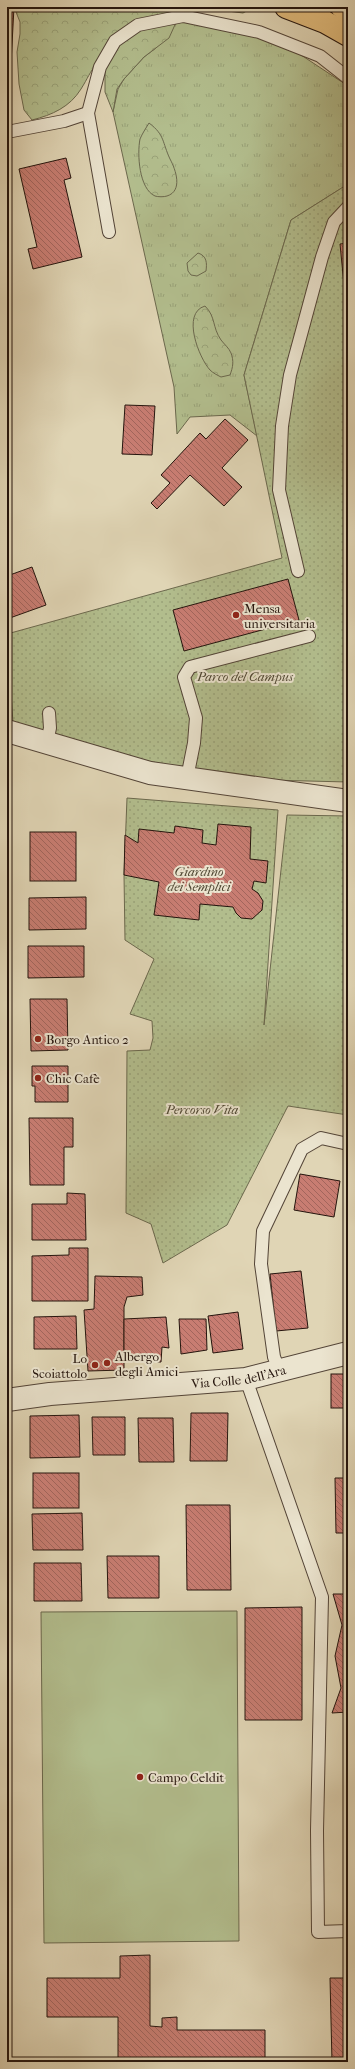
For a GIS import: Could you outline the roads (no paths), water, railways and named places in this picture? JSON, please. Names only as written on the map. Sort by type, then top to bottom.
[{"type":"main road","points":[[286,7],[325,22],[348,35]]},
{"type":"main road","points":[[342,7],[348,12]]},
{"type":"street","points":[[7,731],[150,773],[348,801]]},
{"type":"street","name":"Via Colle dell'Ara","points":[[7,1400],[50,1394],[246,1379],[348,1353]]},
{"type":"lane","points":[[109,232],[88,113],[100,67],[115,41],[138,24],[183,16],[259,32],[320,56],[348,78]]},
{"type":"lane","points":[[7,132],[64,121],[88,113]]},
{"type":"lane","points":[[298,571],[279,490],[282,426],[290,375],[322,257],[334,222],[348,207]]},
{"type":"lane","points":[[187,778],[194,743],[196,718],[184,677],[190,666],[309,636]]},
{"type":"lane","points":[[47,742],[50,728],[49,713]]},
{"type":"lane","points":[[279,1370],[274,1357],[262,1264],[263,1231],[302,1149],[321,1138],[348,1144]]},
{"type":"lane","points":[[246,1379],[322,1597],[317,1831],[318,1932],[348,1931]]},
{"type":"place","name":"Mensa universitaria","points":[[236,615]]},
{"type":"place","name":"Borgo Antico 2","points":[[38,1039]]},
{"type":"place","name":"Chic Cafè","points":[[38,1078]]},
{"type":"place","name":"Albergo degli Amici","points":[[107,1363]]},
{"type":"place","name":"Lo Scoiattolo","points":[[95,1365]]},
{"type":"place","name":"Campo Celdit","points":[[140,1777]]},
{"type":"park label","name":"Parco del Campus","points":[[245,676]]},
{"type":"park label","name":"Giardino dei Semplici","points":[[199,878]]},
{"type":"park label","name":"Percorso Vita","points":[[202,1109]]}]
